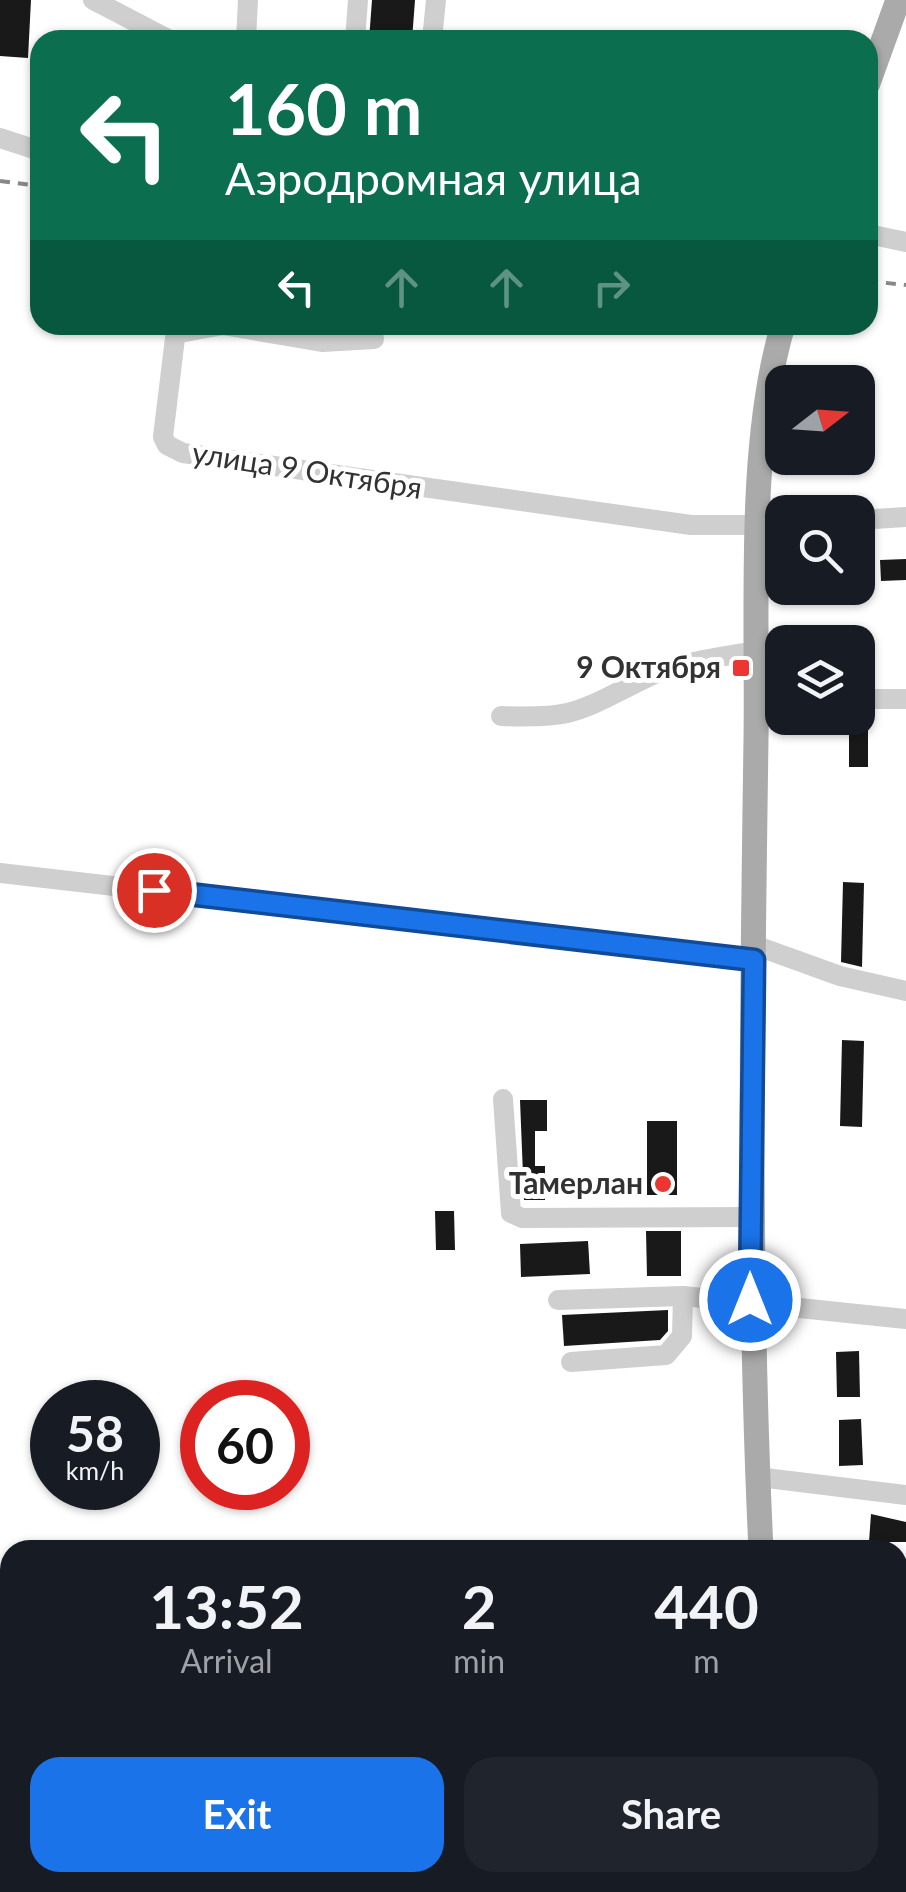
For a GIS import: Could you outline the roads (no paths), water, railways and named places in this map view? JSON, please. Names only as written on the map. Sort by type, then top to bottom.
[{"type":"main road","points":[[878,55],[898,0]]},
{"type":"main road","points":[[770,495],[768,397],[781,335]]},
{"type":"main road","points":[[765,580],[757,651],[765,681]]},
{"type":"main road","points":[[761,1540],[750,1217],[754,952],[768,735]]},
{"type":"street","points":[[93,0],[151,30]]},
{"type":"street","points":[[246,30],[248,0]]},
{"type":"street","points":[[356,30],[358,0]]},
{"type":"street","points":[[433,30],[436,0]]},
{"type":"street","points":[[0,138],[30,148]]},
{"type":"street","points":[[878,236],[906,242]]},
{"type":"street","name":"улица 9 Октября","points":[[178,335],[162,422],[166,446],[184,454],[691,525],[765,526]]},
{"type":"street","name":"улица 9 Октября","points":[[281,335],[322,342],[374,339]]},
{"type":"street","points":[[875,519],[906,517]]},
{"type":"street","points":[[501,716],[565,716],[679,667],[757,651]]},
{"type":"street","points":[[875,699],[906,699]]},
{"type":"street","points":[[0,873],[754,952],[906,991]]},
{"type":"street","points":[[503,1099],[511,1213],[522,1218],[750,1217]]},
{"type":"street","points":[[570,1362],[666,1355],[682,1336],[683,1296]]},
{"type":"street","points":[[558,1300],[683,1296],[906,1319]]},
{"type":"street","points":[[758,1477],[906,1495]]},
{"type":"railway","points":[[0,181],[30,185]]},
{"type":"railway","points":[[878,282],[906,285]]},
{"type":"place","name":"9 Октября","points":[[741,668]]},
{"type":"place","name":"Тамерлан","points":[[663,1184]]}]
